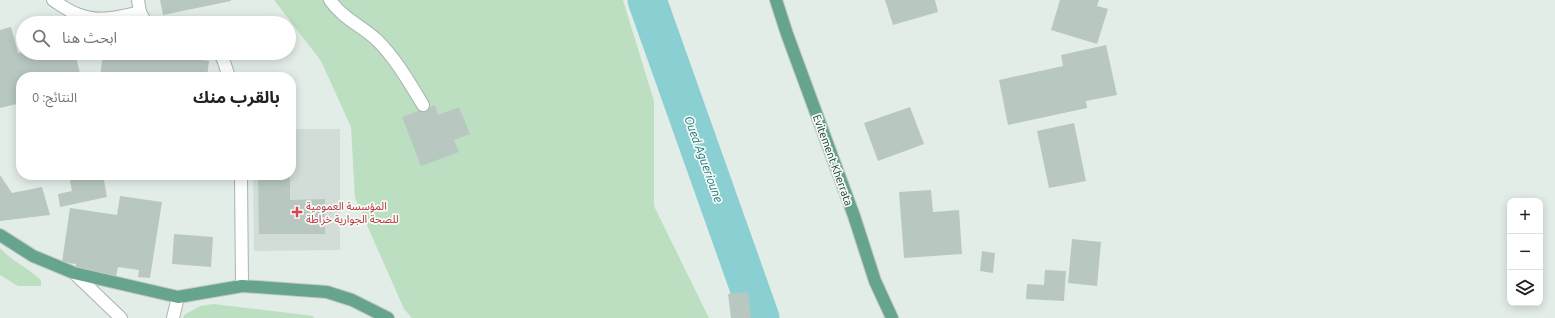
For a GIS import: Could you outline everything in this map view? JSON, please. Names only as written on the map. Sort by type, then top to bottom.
[{"type":"main road","name":"Evitement Kherrata","points":[[776,0],[851,209],[875,281],[892,318]]},
{"type":"main road","points":[[0,235],[33,256],[74,273],[178,297],[242,286],[327,292],[352,300],[388,318]]},
{"type":"street","points":[[53,0],[82,16]]},
{"type":"street","points":[[330,0],[344,16],[375,38],[390,53],[423,105]]},
{"type":"street","points":[[117,16],[139,6],[142,16]]},
{"type":"street","points":[[223,60],[227,72]]},
{"type":"street","points":[[241,180],[242,286]]},
{"type":"street","points":[[74,273],[121,318]]},
{"type":"street","points":[[173,318],[178,297]]},
{"type":"shaded area","name":"المؤسسة العمومية للصحة الجوارية خراطة","points":[[340,129],[340,250],[254,251],[253,180],[296,180],[296,130]]},
{"type":"green space","points":[[274,0],[623,0],[654,101],[654,206],[709,318],[412,318],[404,309],[355,198],[351,127],[321,61],[296,29],[296,16],[286,16]]},
{"type":"green space","points":[[0,248],[41,280],[41,286],[18,286],[0,275]]},
{"type":"green space","points":[[213,304],[314,316],[313,318],[183,318],[184,315],[200,306]]},
{"type":"building","points":[[160,0],[231,0],[231,1],[163,15]]},
{"type":"building","points":[[885,0],[935,0],[938,12],[893,25]]},
{"type":"building","points":[[1060,0],[1099,0],[1097,6],[1108,9],[1097,44],[1051,30]]},
{"type":"building","points":[[11,27],[16,46],[16,60],[77,60],[80,72],[16,72],[16,104],[0,108],[0,30]]},
{"type":"building","points":[[1106,45],[1117,95],[1086,101],[1087,108],[1008,125],[999,80],[1063,66],[1061,55]]},
{"type":"building","points":[[102,60],[209,61],[208,72],[101,72]]},
{"type":"building","points":[[435,105],[438,115],[459,107],[470,134],[454,140],[459,152],[421,166],[402,117]]},
{"type":"building","points":[[910,107],[924,144],[878,161],[864,123]]},
{"type":"building","points":[[1074,123],[1086,181],[1049,188],[1037,131]]},
{"type":"building","points":[[0,175],[12,193],[42,187],[50,215],[0,221]]},
{"type":"building","points":[[70,180],[104,180],[107,197],[60,207],[58,194],[72,191]]},
{"type":"building","points":[[258,180],[290,180],[290,200],[325,199],[325,234],[259,234]]},
{"type":"building","points":[[931,190],[933,212],[959,210],[962,254],[904,258],[899,192]]},
{"type":"building","points":[[120,196],[162,202],[150,278],[138,277],[139,270],[118,267],[116,277],[75,270],[76,264],[62,262],[70,208],[117,215]]},
{"type":"building","points":[[174,234],[213,237],[211,267],[172,264]]},
{"type":"building","points":[[1072,239],[1101,242],[1097,286],[1068,283]]},
{"type":"building","points":[[982,251],[995,253],[993,273],[980,271]]},
{"type":"building","points":[[1045,270],[1066,271],[1064,301],[1026,299],[1027,284],[1044,285]]},
{"type":"building","points":[[748,292],[751,318],[731,318],[728,294]]},
{"type":"waterway","name":"Oued Aguerioune","points":[[647,0],[760,318]]},
{"type":"place","name":"المؤسسة العمومية للصحة الجوارية خراطة","points":[[297,212]]}]
